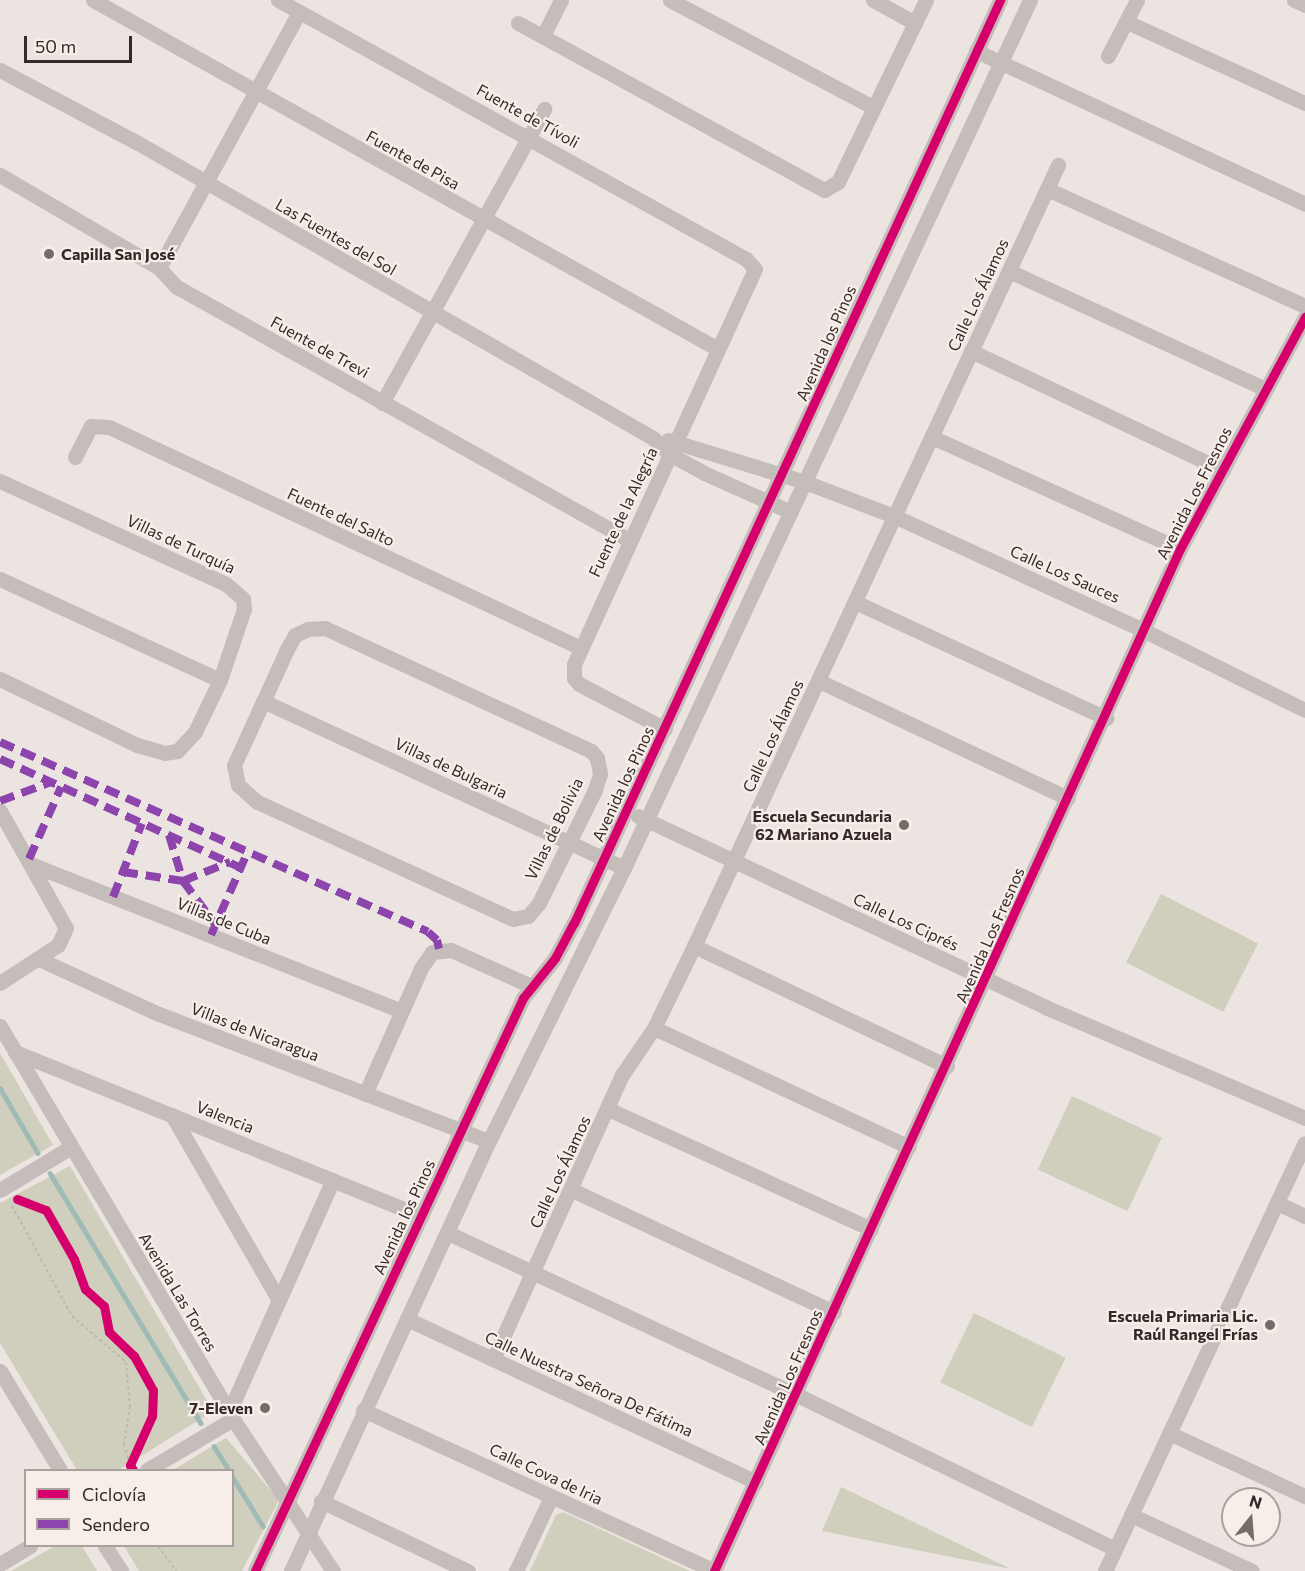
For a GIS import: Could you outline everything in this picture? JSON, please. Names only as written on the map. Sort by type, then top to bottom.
[{"type":"street","name":"Fuente de Pisa","points":[[93,0],[718,349]]},
{"type":"street","name":"Fuente de Tívoli","points":[[278,0],[746,259],[755,269]]},
{"type":"street","points":[[543,36],[561,0]]},
{"type":"street","points":[[670,0],[873,107]]},
{"type":"street","points":[[873,0],[915,23]]},
{"type":"street","points":[[518,22],[811,186],[829,190],[838,182],[926,0]]},
{"type":"street","name":"Avenida los Pinos","points":[[255,1571],[531,986],[555,958],[627,811],[1000,0]]},
{"type":"street","points":[[291,1571],[321,1501],[489,1141],[624,868],[1030,0]]},
{"type":"street","points":[[1108,56],[1137,0]]},
{"type":"street","points":[[1294,0],[1305,5]]},
{"type":"street","points":[[159,268],[208,183],[299,12]]},
{"type":"street","points":[[1127,22],[1305,103]]},
{"type":"street","points":[[976,51],[1305,204]]},
{"type":"street","name":"Las Fuentes del Sol","points":[[0,70],[208,183],[672,448],[737,491],[791,512]]},
{"type":"street","points":[[382,404],[544,109]]},
{"type":"street","name":"Calle Los Álamos","points":[[493,1359],[626,1068],[654,1028],[694,946],[971,351],[1011,272],[1058,165]]},
{"type":"street","name":"Fuente de Trevi","points":[[0,175],[159,268],[177,287],[382,404],[629,540]]},
{"type":"street","points":[[1047,189],[1305,306]]},
{"type":"street","points":[[881,259],[903,270]]},
{"type":"street","name":"Fuente de la Alegría","points":[[665,729],[579,684],[573,670],[629,540],[755,269]]},
{"type":"street","points":[[1011,272],[1265,389]]},
{"type":"street","name":"Avenida Los Fresnos","points":[[714,1571],[797,1395],[871,1228],[1106,718],[1180,549],[1305,316]]},
{"type":"street","points":[[971,351],[1223,470]]},
{"type":"street","name":"Fuente del Salto","points":[[75,457],[87,431],[96,424],[108,427],[581,648]]},
{"type":"street","points":[[932,437],[1180,549]]},
{"type":"street","name":"Las Fuentes del Sol","points":[[672,448],[806,482]]},
{"type":"street","name":"Villas de Turquía","points":[[0,481],[237,591],[244,609],[220,680],[195,732],[177,751],[165,753],[137,745],[0,679]]},
{"type":"street","name":"Calle Los Sauces","points":[[806,482],[894,516],[1145,631],[1305,710]]},
{"type":"street","points":[[0,579],[220,680]]},
{"type":"street","points":[[855,602],[1106,718]]},
{"type":"street","name":"Villas de Bolivia","points":[[325,628],[591,751],[597,758],[600,774],[569,843],[539,903],[528,916],[513,919],[257,802],[238,784],[234,765],[295,635],[308,629],[325,628]]},
{"type":"street","points":[[819,681],[1068,798]]},
{"type":"street","name":"Villas de Bulgaria","points":[[263,701],[624,868]]},
{"type":"street","points":[[0,811],[66,928],[58,945],[0,983]]},
{"type":"street","name":"Calle Los Ciprés","points":[[627,811],[986,980],[1305,1118]]},
{"type":"street","name":"Villas de Cuba","points":[[33,866],[401,1011]]},
{"type":"street","points":[[694,946],[947,1066]]},
{"type":"street","points":[[365,1094],[426,959],[439,949],[451,950],[531,986]]},
{"type":"street","name":"Villas de Nicaragua","points":[[39,959],[154,1012],[489,1141]]},
{"type":"street","name":"Avenida Las Torres","points":[[0,1026],[231,1416],[287,1506],[309,1531],[333,1571]]},
{"type":"street","points":[[654,1028],[909,1147]]},
{"type":"street","name":"Valencia","points":[[15,1052],[421,1216]]},
{"type":"street","points":[[609,1109],[871,1228]]},
{"type":"street","points":[[172,1115],[279,1300]]},
{"type":"street","points":[[1105,1571],[1305,1143]]},
{"type":"street","points":[[0,1190],[71,1148]]},
{"type":"street","points":[[149,1469],[231,1416],[279,1300],[333,1180]]},
{"type":"street","points":[[572,1190],[834,1312]]},
{"type":"street","points":[[1277,1203],[1305,1216]]},
{"type":"street","points":[[448,1233],[797,1395],[1115,1549]]},
{"type":"street","name":"Calle Nuestra Señora De Fátima","points":[[406,1319],[756,1482]]},
{"type":"street","points":[[0,1371],[59,1469]]},
{"type":"street","name":"Calle Cova de Iria","points":[[363,1410],[714,1571]]},
{"type":"street","points":[[1169,1433],[1305,1496]]},
{"type":"street","points":[[516,1571],[551,1497]]},
{"type":"street","points":[[321,1501],[468,1571]]},
{"type":"street","points":[[1131,1515],[1252,1571]]},
{"type":"street","points":[[0,1564],[27,1547]]},
{"type":"street","points":[[106,1547],[121,1571]]},
{"type":"path","points":[[18,1202],[72,1316],[126,1362],[130,1406],[124,1444],[131,1468]]},
{"type":"path","points":[[109,1332],[138,1363]]},
{"type":"path","points":[[131,1468],[138,1453]]},
{"type":"path","points":[[159,1547],[176,1571]]},
{"type":"green space","points":[[1161,894],[1258,943],[1223,1012],[1126,963]]},
{"type":"green space","points":[[0,1053],[53,1145],[0,1175]]},
{"type":"green space","points":[[1072,1096],[1162,1138],[1127,1211],[1038,1169]]},
{"type":"green space","points":[[70,1166],[213,1411],[121,1469],[76,1469],[0,1343],[0,1203]]},
{"type":"green space","points":[[974,1313],[1066,1358],[1032,1427],[940,1382]]},
{"type":"green space","points":[[226,1438],[279,1500],[242,1571],[139,1571],[125,1547],[234,1547],[234,1469],[175,1469]]},
{"type":"green space","points":[[841,1487],[1011,1569],[822,1531]]},
{"type":"green space","points":[[563,1512],[690,1571],[530,1571],[556,1515]]},
{"type":"green space","points":[[53,1547],[83,1547],[97,1571],[11,1571]]},
{"type":"waterway","points":[[0,1088],[38,1153]]},
{"type":"waterway","points":[[50,1173],[201,1423]]},
{"type":"waterway","points":[[214,1446],[228,1469]]},
{"type":"waterway","points":[[234,1479],[263,1526]]},
{"type":"marked path","points":[[0,742],[428,932],[437,940],[439,949]]},
{"type":"marked path","points":[[0,759],[239,867]]},
{"type":"marked path","points":[[0,801],[51,782]]},
{"type":"marked path","points":[[29,859],[61,787]]},
{"type":"marked path","points":[[113,897],[142,823]]},
{"type":"marked path","points":[[169,835],[183,881],[215,924]]},
{"type":"marked path","points":[[211,935],[248,851]]},
{"type":"marked path","points":[[123,872],[183,881],[230,862]]},
{"type":"cycle path","points":[[255,1571],[523,998],[555,958],[574,923],[1000,0]]},
{"type":"cycle path","points":[[714,1571],[1180,549],[1305,317]]},
{"type":"cycle path","points":[[17,1199],[46,1210],[74,1259],[85,1289],[104,1306],[109,1332],[134,1356],[153,1390],[152,1416],[130,1465],[132,1469]]},
{"type":"place","name":"Capilla San José","points":[[49,254]]},
{"type":"place","name":"Escuela Secundaria 62 Mariano Azuela","points":[[904,825]]},
{"type":"place","name":"Escuela Primaria Lic. Raúl Rangel Frías","points":[[1270,1325]]},
{"type":"place","name":"7-Eleven","points":[[265,1408]]}]
